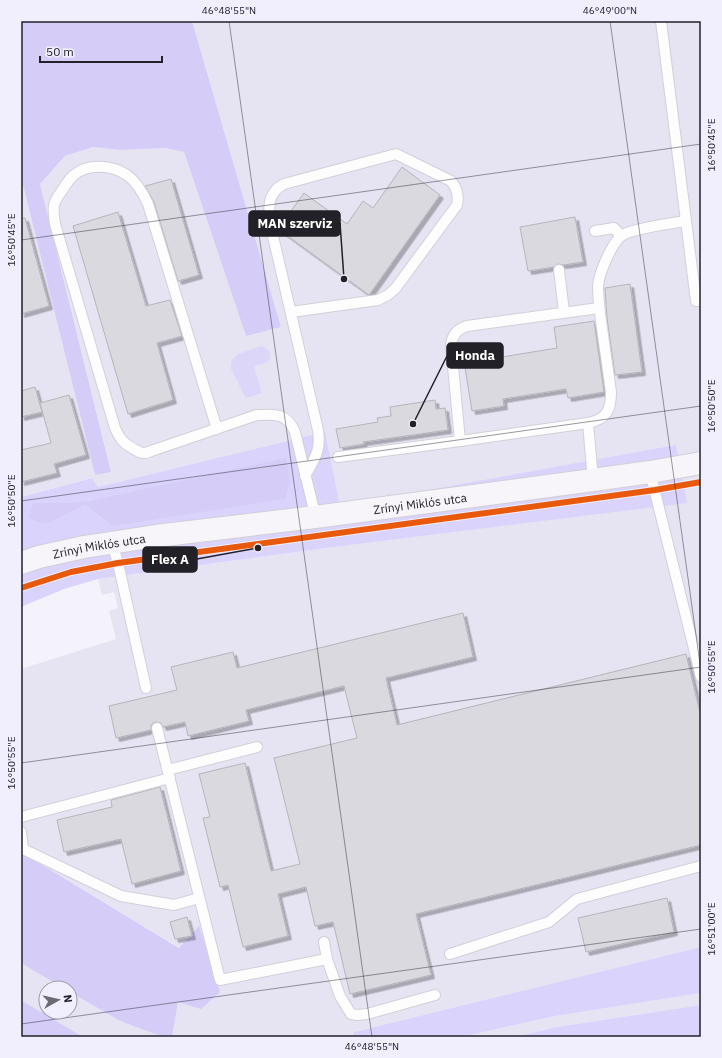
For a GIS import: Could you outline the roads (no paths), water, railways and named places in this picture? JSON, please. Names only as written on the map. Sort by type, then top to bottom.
[{"type":"main road","name":"Zrínyi Miklós utca","points":[[21,563],[63,551],[156,536],[315,517],[593,480],[701,463]]},
{"type":"lane","points":[[661,21],[696,301],[701,301]]},
{"type":"lane","points":[[291,312],[378,300],[388,295],[395,289],[457,205],[458,200],[455,186],[451,181],[396,154],[284,184],[276,188],[272,194],[269,205],[269,219],[320,441],[318,452],[305,476]]},
{"type":"lane","points":[[217,429],[144,195],[133,180],[127,175],[113,168],[89,167],[82,170],[74,175],[64,186],[54,205],[53,213],[99,375],[119,438],[123,443],[137,451],[144,453],[217,429],[258,415],[275,414],[281,416],[285,418],[293,428],[315,517]]},
{"type":"lane","points":[[338,457],[597,421],[608,411],[611,402],[611,392],[599,308],[598,286],[599,276],[605,261],[613,246],[621,236],[631,232],[686,221]]},
{"type":"lane","points":[[595,231],[614,228],[621,236]]},
{"type":"lane","points":[[559,270],[564,312]]},
{"type":"lane","points":[[460,441],[451,345],[452,340],[460,328],[599,308]]},
{"type":"lane","points":[[588,423],[593,480]]},
{"type":"lane","points":[[650,472],[701,677]]},
{"type":"lane","points":[[112,543],[146,688]]},
{"type":"lane","points":[[157,728],[220,980],[327,959]]},
{"type":"lane","points":[[21,817],[257,747]]},
{"type":"lane","points":[[21,832],[23,849],[121,896],[174,905],[200,898]]},
{"type":"lane","points":[[450,954],[549,922],[577,899],[701,866]]},
{"type":"lane","points":[[324,942],[327,959],[340,996],[351,1014],[367,1014],[436,995]]},
{"type":"place","name":"MAN szerviz","points":[[344,279]]},
{"type":"place","name":"Honda","points":[[413,424]]},
{"type":"place","name":"Flex A","points":[[258,548]]}]
